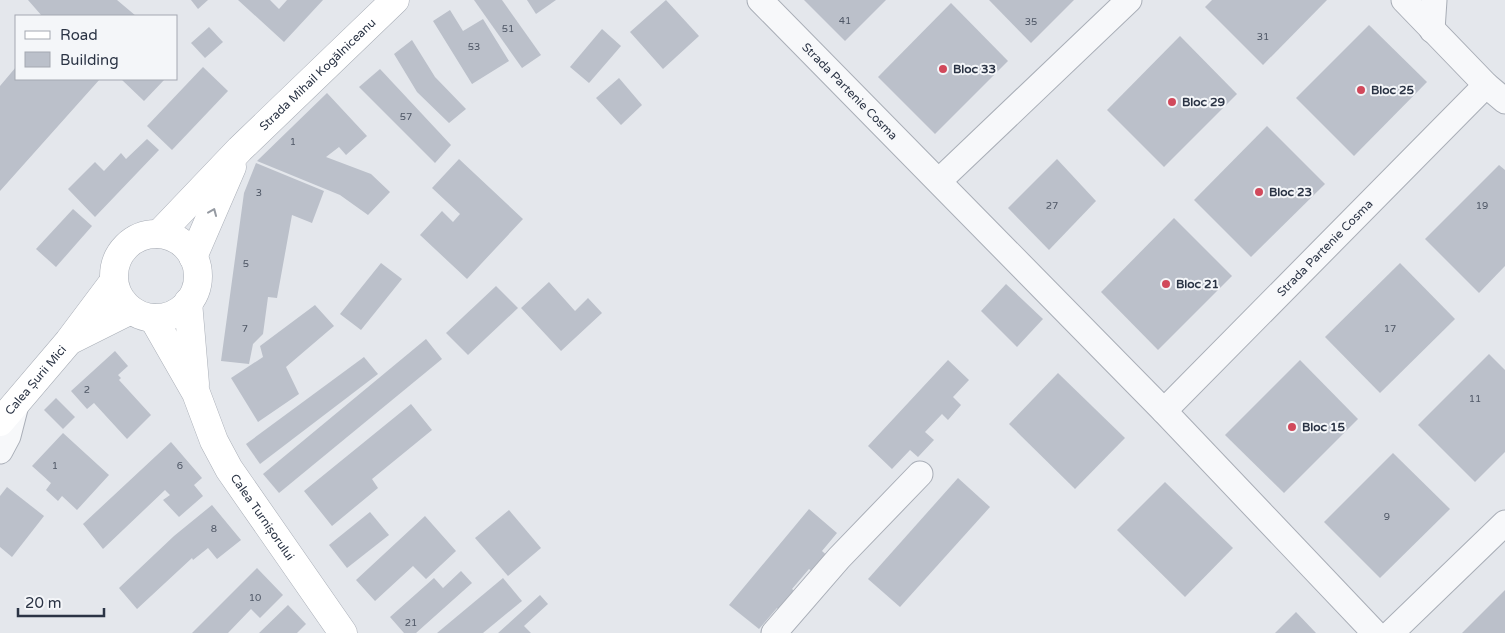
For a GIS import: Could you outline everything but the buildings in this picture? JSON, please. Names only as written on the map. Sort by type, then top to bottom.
[{"type":"main road","name":"Strada Mihail Kogălniceanu","points":[[159,234],[240,149],[395,0]]},
{"type":"main road","name":"Strada Mihail Kogălniceanu","points":[[193,257],[240,149]]},
{"type":"main road","points":[[159,234],[173,238],[185,245],[193,257],[198,280],[194,292],[188,302],[172,314],[142,314],[120,298],[114,281],[116,263],[126,247],[147,235],[159,234]]},
{"type":"main road","name":"Calea Șurii Mici","points":[[8,410],[69,341],[114,281]]},
{"type":"main road","name":"Calea Turnișorului","points":[[188,302],[196,393]]},
{"type":"main road","name":"Calea Șurii Mici","points":[[69,341],[142,314]]},
{"type":"main road","name":"Calea Turnișorului","points":[[142,314],[196,393],[214,441],[229,469],[343,633]]},
{"type":"street","name":"Strada Partenie Cosma","points":[[760,0],[1164,411],[1375,633]]},
{"type":"street","points":[[938,181],[1129,0]]},
{"type":"street","points":[[1404,0],[1486,85],[1505,102]]},
{"type":"street","points":[[1432,30],[1434,0]]},
{"type":"street","name":"Strada Partenie Cosma","points":[[1164,411],[1486,85]]},
{"type":"street","name":"Calea Șurii Mici","points":[[0,451],[8,436],[8,410]]},
{"type":"street","points":[[774,633],[839,558],[920,474]]},
{"type":"street","points":[[1391,633],[1505,524]]},
{"type":"place","name":"Bloc 33","points":[[943,69]]},
{"type":"place","name":"Bloc 25","points":[[1361,90]]},
{"type":"place","name":"Bloc 29","points":[[1172,102]]},
{"type":"place","name":"Bloc 23","points":[[1259,192]]},
{"type":"place","name":"Bloc 21","points":[[1166,284]]},
{"type":"place","name":"Bloc 15","points":[[1292,427]]}]
